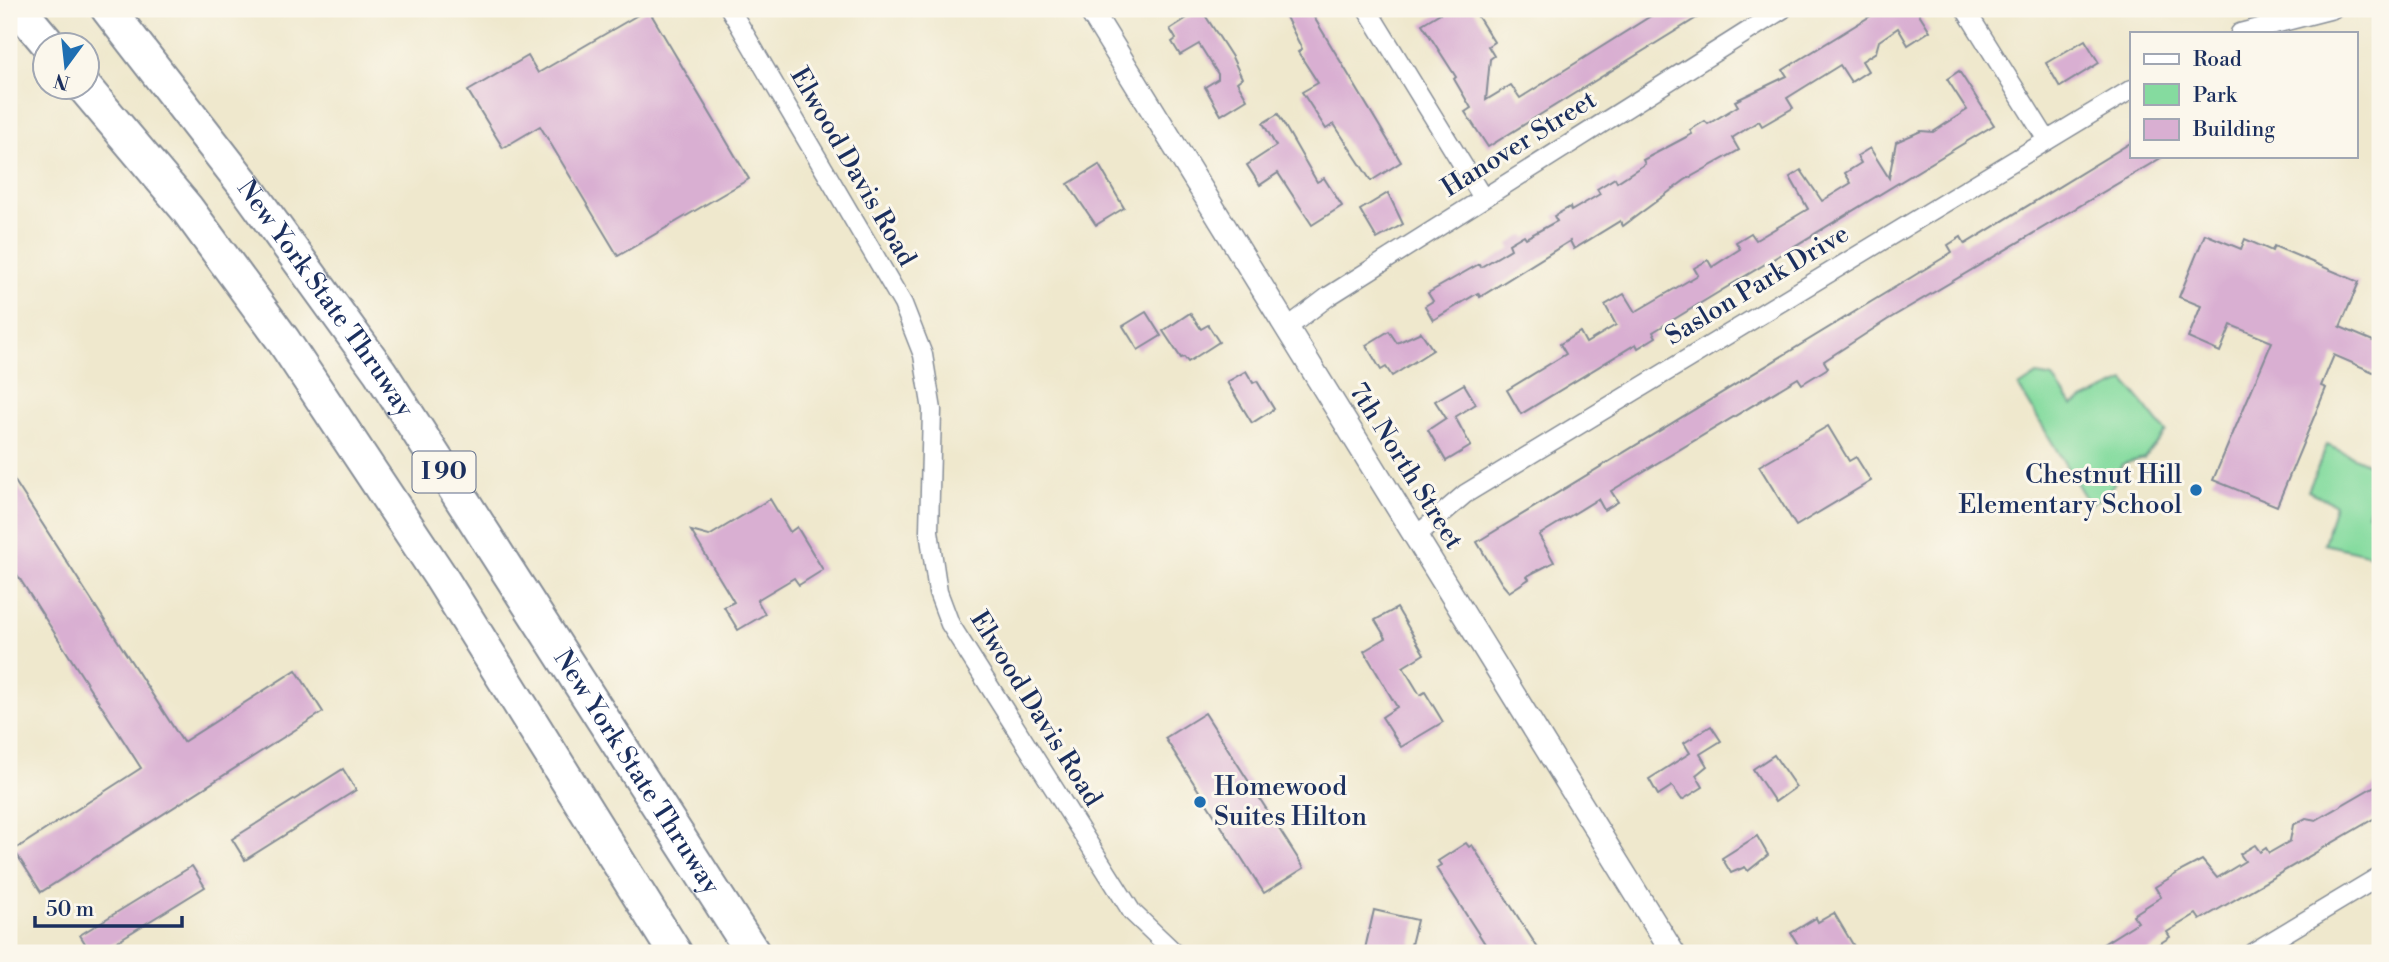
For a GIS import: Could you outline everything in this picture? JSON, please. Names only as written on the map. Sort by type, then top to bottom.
[{"type":"highway","points":[[19,9],[38,32]]},
{"type":"highway","name":"New York State Thruway","points":[[108,9],[246,187],[380,372],[753,953]]},
{"type":"highway","name":"I 90","points":[[97,102],[187,209],[283,340],[440,576],[675,953]]},
{"type":"street","name":"Elwood Davis Road","points":[[730,9],[903,304],[923,355],[932,410],[929,531],[939,592],[950,625],[1132,912],[1175,953]]},
{"type":"street","name":"7th North Street","points":[[1090,9],[1673,953]]},
{"type":"street","name":"Hanover Street","points":[[1287,328],[1329,296],[1783,9]]},
{"type":"street","points":[[1965,9],[2047,141]]},
{"type":"street","points":[[2244,32],[2333,9]]},
{"type":"street","points":[[1369,10],[1483,198]]},
{"type":"street","name":"Saslon Park Drive","points":[[1416,536],[1465,494],[2130,90]]},
{"type":"street","points":[[2252,953],[2380,876]]},
{"type":"green space","points":[[2037,375],[2053,378],[2072,405],[2125,381],[2166,432],[2144,458],[2122,464],[2109,495],[2089,504],[2019,387]]},
{"type":"green space","points":[[2327,445],[2380,469],[2380,486],[2367,513],[2380,517],[2380,557],[2324,544],[2335,504],[2308,491]]},
{"type":"building","points":[[648,9],[749,179],[618,256],[540,126],[503,148],[468,91],[528,56],[538,73]]},
{"type":"building","points":[[1201,9],[1232,57],[1242,78],[1237,82],[1247,99],[1221,115],[1205,87],[1218,79],[1218,74],[1199,44],[1180,55],[1172,42],[1176,39],[1170,29]]},
{"type":"building","points":[[1282,9],[1309,9],[1401,162],[1371,181],[1334,124],[1326,129],[1302,92],[1318,83],[1298,52],[1302,49]]},
{"type":"building","points":[[1447,9],[1473,9],[1494,42],[1488,46],[1494,56],[1490,59],[1486,100],[1511,85],[1520,98],[1662,9],[1711,9],[1488,147],[1465,112],[1471,108],[1454,79],[1456,77],[1422,24]]},
{"type":"building","points":[[1882,9],[1916,9],[1930,31],[1908,45],[1898,28],[1879,41],[1876,52],[1862,61],[1868,71],[1851,82],[1840,65],[1787,98],[1793,108],[1762,126],[1759,121],[1732,138],[1739,150],[1685,180],[1623,226],[1620,221],[1574,249],[1570,241],[1480,297],[1478,293],[1433,320],[1425,306],[1433,301],[1428,293],[1511,249],[1509,244],[1524,235],[1526,238],[1557,221],[1554,216],[1570,207],[1571,211],[1600,194],[1597,189],[1615,178],[1617,182],[1645,164],[1643,160],[1692,134],[1690,130],[1705,121],[1708,124],[1738,106],[1735,101],[1787,76],[1783,70]]},
{"type":"building","points":[[2085,40],[2099,63],[2060,87],[2046,63]]},
{"type":"building","points":[[1959,71],[1994,125],[1653,332],[1656,337],[1638,348],[1636,344],[1521,414],[1507,390],[1566,354],[1560,344],[1580,332],[1586,343],[1616,325],[1605,305],[1624,294],[1635,312],[1698,275],[1694,268],[1708,260],[1712,267],[1740,249],[1736,242],[1751,233],[1756,240],[1808,209],[1790,177],[1801,170],[1822,201],[1851,183],[1845,173],[1861,163],[1857,156],[1870,148],[1889,178],[1896,142],[1921,131],[1933,132],[1967,110],[1947,79]]},
{"type":"building","points":[[1278,114],[1317,182],[1324,178],[1342,206],[1312,225],[1278,173],[1260,185],[1247,165],[1276,146],[1263,123]]},
{"type":"building","points":[[2130,143],[2130,158],[2161,158],[1887,320],[1824,361],[1828,368],[1802,384],[1798,378],[1611,491],[1618,502],[1604,510],[1598,499],[1539,535],[1554,562],[1527,576],[1529,579],[1509,592],[1502,584],[1477,542],[1943,258],[1952,252],[1948,245],[1961,237],[1965,244]]},
{"type":"building","points":[[1099,165],[1124,208],[1096,225],[1068,184]]},
{"type":"building","points":[[1388,193],[1403,224],[1377,239],[1360,210]]},
{"type":"building","points":[[2205,234],[2241,249],[2245,239],[2272,251],[2274,246],[2359,282],[2340,327],[2380,344],[2380,375],[2334,355],[2321,386],[2326,388],[2277,506],[2213,480],[2272,342],[2231,325],[2220,352],[2188,338],[2201,306],[2179,297]]},
{"type":"building","points":[[1146,312],[1161,336],[1138,350],[1123,326]]},
{"type":"building","points":[[1190,313],[1201,329],[1208,325],[1219,342],[1188,362],[1184,357],[1181,358],[1163,331]]},
{"type":"building","points":[[1389,331],[1397,343],[1421,332],[1433,350],[1392,376],[1386,367],[1381,370],[1366,345]]},
{"type":"building","points":[[1246,371],[1253,383],[1257,381],[1274,409],[1252,423],[1227,382]]},
{"type":"building","points":[[1464,384],[1476,404],[1455,417],[1471,446],[1446,461],[1428,430],[1446,418],[1435,401]]},
{"type":"building","points":[[1828,426],[1849,461],[1856,457],[1871,481],[1796,526],[1759,466]]},
{"type":"building","points":[[9,472],[183,742],[296,670],[323,712],[41,892],[14,850],[141,768],[9,562]]},
{"type":"building","points":[[770,499],[790,532],[797,527],[823,570],[799,585],[794,578],[757,600],[765,614],[738,630],[724,607],[734,602],[691,531],[709,536]]},
{"type":"building","points":[[1397,608],[1424,654],[1403,667],[1420,695],[1425,692],[1443,722],[1401,747],[1382,717],[1397,707],[1364,651],[1386,638],[1375,620]]},
{"type":"building","points":[[1205,713],[1304,868],[1264,893],[1165,738]]},
{"type":"building","points":[[1711,726],[1721,741],[1700,754],[1707,766],[1696,775],[1703,787],[1682,800],[1672,786],[1658,795],[1649,779],[1690,753],[1684,743]]},
{"type":"building","points":[[1774,755],[1796,787],[1775,802],[1753,769]]},
{"type":"building","points":[[343,769],[356,790],[245,860],[232,839]]},
{"type":"building","points":[[2380,783],[2380,815],[2200,920],[2196,914],[2167,932],[2170,937],[2145,953],[2089,953],[2138,922],[2133,915],[2161,897],[2155,887],[2181,871],[2202,860],[2217,878],[2245,861],[2240,854],[2255,845],[2260,852],[2266,848],[2269,853],[2290,841],[2293,825],[2306,818],[2316,820]]},
{"type":"building","points":[[1757,836],[1768,855],[1748,871],[1745,867],[1731,873],[1722,858]]},
{"type":"building","points":[[1466,843],[1469,847],[1472,845],[1541,953],[1491,953],[1436,868],[1441,865],[1438,861]]},
{"type":"building","points":[[192,866],[205,887],[98,953],[91,953],[80,935]]},
{"type":"building","points":[[1374,910],[1417,920],[1409,953],[1364,953]]},
{"type":"building","points":[[1834,913],[1858,953],[1803,953],[1791,933],[1816,918],[1818,922]]},
{"type":"place","name":"Chestnut Hill Elementary School","points":[[2196,490]]},
{"type":"place","name":"Homewood Suites Hilton","points":[[1200,802]]}]
